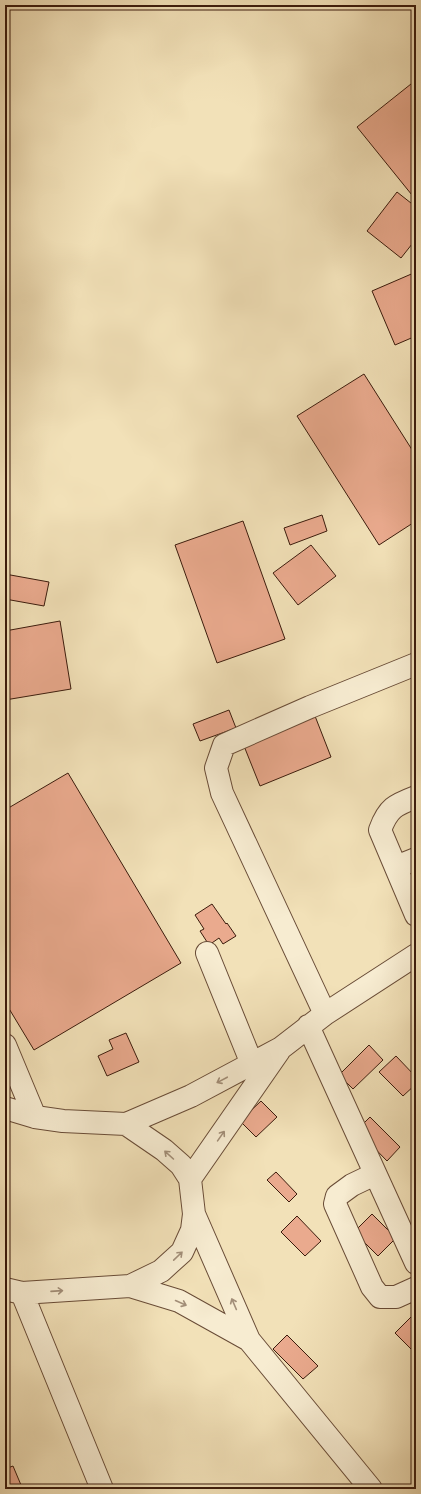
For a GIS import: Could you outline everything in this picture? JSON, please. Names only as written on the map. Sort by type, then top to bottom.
[{"type":"street","points":[[416,664],[310,707],[224,745],[216,768],[222,793],[317,1020],[374,1174],[416,1263]]},
{"type":"street","points":[[416,797],[399,803],[385,816],[380,830],[416,915]]},
{"type":"street","points":[[396,867],[416,859]]},
{"type":"street","points":[[207,953],[252,1064]]},
{"type":"street","points":[[5,1108],[35,1117],[63,1121],[126,1124],[191,1096],[281,1048],[317,1020],[416,955]]},
{"type":"street","points":[[5,1045],[35,1117]]},
{"type":"street","points":[[190,1179],[281,1048]]},
{"type":"street","points":[[126,1124],[164,1150],[181,1165],[190,1179],[194,1214],[192,1230],[182,1252],[161,1271],[130,1286]]},
{"type":"street","points":[[374,1174],[352,1185],[337,1196],[334,1204],[372,1287],[380,1297],[396,1297],[416,1288]]},
{"type":"street","points":[[194,1214],[249,1340],[372,1489]]},
{"type":"street","points":[[102,1489],[14,1291],[130,1286],[179,1301],[249,1340]]},
{"type":"building","points":[[416,80],[416,200],[357,127]]},
{"type":"building","points":[[397,192],[416,207],[416,239],[401,258],[367,231]]},
{"type":"building","points":[[416,272],[416,336],[395,345],[372,291]]},
{"type":"building","points":[[364,374],[416,456],[416,521],[379,545],[297,416]]},
{"type":"building","points":[[322,515],[327,531],[290,545],[284,528]]},
{"type":"building","points":[[243,521],[285,639],[217,663],[175,545]]},
{"type":"building","points":[[311,545],[336,576],[298,605],[273,573]]},
{"type":"building","points":[[5,574],[49,582],[44,606],[5,599]]},
{"type":"building","points":[[60,621],[71,689],[5,700],[5,631]]},
{"type":"building","points":[[229,710],[236,728],[200,741],[193,724]]},
{"type":"building","points":[[315,716],[331,757],[260,786],[244,746]]},
{"type":"building","points":[[68,773],[181,963],[34,1050],[5,1002],[5,810]]},
{"type":"building","points":[[212,904],[236,936],[223,944],[219,938],[209,945],[200,931],[204,929],[195,915]]},
{"type":"building","points":[[126,1033],[139,1062],[107,1076],[98,1056],[113,1049],[109,1040]]},
{"type":"building","points":[[369,1045],[383,1060],[353,1089],[339,1075]]},
{"type":"building","points":[[396,1056],[416,1077],[416,1084],[403,1096],[379,1072]]},
{"type":"building","points":[[261,1101],[277,1117],[256,1137],[240,1121]]},
{"type":"building","points":[[370,1117],[400,1147],[387,1161],[357,1130]]},
{"type":"building","points":[[276,1172],[297,1194],[289,1202],[267,1180]]},
{"type":"building","points":[[372,1214],[396,1238],[378,1256],[354,1232]]},
{"type":"building","points":[[297,1216],[321,1241],[305,1256],[281,1232]]},
{"type":"building","points":[[416,1312],[416,1354],[395,1333]]},
{"type":"building","points":[[287,1335],[318,1366],[303,1379],[273,1349]]},
{"type":"building","points":[[13,1466],[21,1485],[11,1489],[5,1489],[5,1469]]}]
